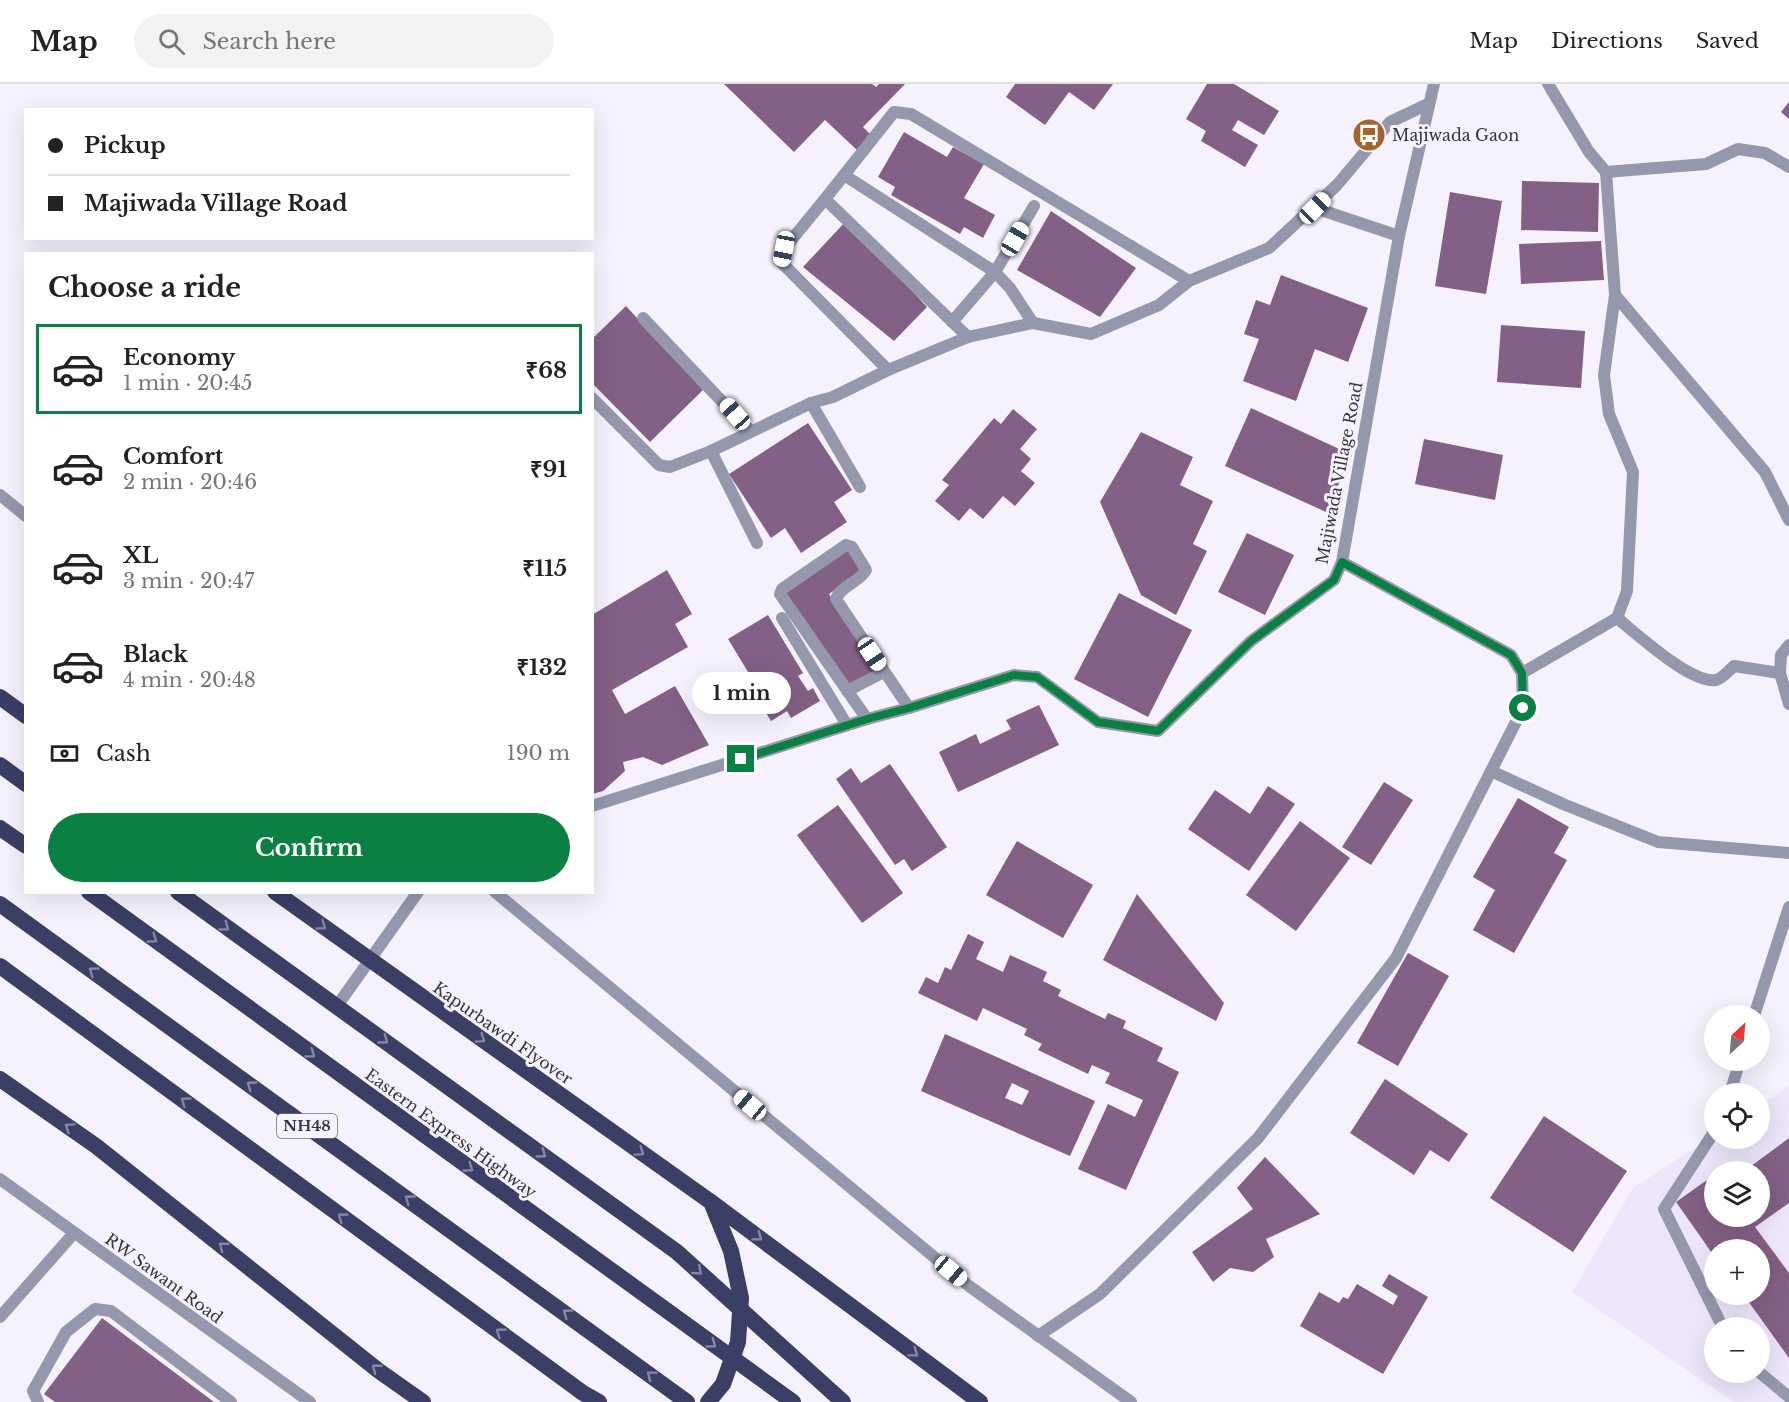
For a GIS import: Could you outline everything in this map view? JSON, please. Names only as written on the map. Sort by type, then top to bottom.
[{"type":"highway","points":[[0,698],[24,715]]},
{"type":"highway","points":[[0,765],[24,782]]},
{"type":"highway","points":[[0,828],[24,845]]},
{"type":"highway","name":"Eastern Express Highway","points":[[92,894],[793,1402]]},
{"type":"highway","points":[[181,894],[677,1252],[843,1402]]},
{"type":"highway","name":"Kapurbawdi Flyover","points":[[278,894],[711,1202],[980,1402]]},
{"type":"highway","name":"NH48","points":[[0,904],[687,1402]]},
{"type":"highway","points":[[0,966],[564,1379],[599,1402]]},
{"type":"highway","points":[[0,1079],[96,1146],[379,1371],[423,1402]]},
{"type":"highway","points":[[708,1402],[723,1384],[738,1342],[741,1298],[731,1251],[711,1202]]},
{"type":"street","name":"Majiwada Village Road","points":[[594,805],[1014,675],[1037,677],[1098,722],[1158,731],[1251,641],[1334,580],[1342,562],[1399,236],[1434,84]]},
{"type":"street","points":[[1522,673],[1617,618],[1627,591],[1633,472],[1610,414],[1604,375],[1615,295],[1606,172],[1589,152],[1548,84]]},
{"type":"street","points":[[594,400],[659,465],[670,467],[711,451],[811,403],[832,397],[968,336],[1033,323],[1091,334],[1159,305],[1189,281],[1269,248],[1337,186],[1390,123],[1428,104]]},
{"type":"street","points":[[888,370],[781,262],[784,249],[894,112],[911,114],[1189,281]]},
{"type":"street","points":[[1606,172],[1706,164],[1738,149],[1765,153],[1789,167]]},
{"type":"street","points":[[844,175],[995,272],[1010,288],[1033,323]]},
{"type":"street","points":[[825,199],[968,336]]},
{"type":"street","points":[[952,322],[995,272],[1034,206]]},
{"type":"street","points":[[1315,208],[1399,236]]},
{"type":"street","points":[[1615,295],[1765,472],[1789,520]]},
{"type":"street","points":[[643,318],[750,431]]},
{"type":"street","points":[[811,403],[860,487]]},
{"type":"street","points":[[711,451],[757,543]]},
{"type":"street","points":[[0,495],[24,514]]},
{"type":"street","points":[[867,719],[780,594],[782,588],[846,545],[852,547],[866,570],[863,575],[838,593],[836,599],[909,708]]},
{"type":"street","points":[[1038,1336],[1101,1294],[1258,1138],[1395,958],[1523,708],[1522,673],[1511,655],[1342,562]]},
{"type":"street","points":[[782,618],[847,725]]},
{"type":"street","points":[[1617,618],[1666,657],[1704,680],[1719,680],[1734,666],[1780,673]]},
{"type":"street","points":[[1789,645],[1781,655],[1780,673],[1789,704]]},
{"type":"street","points":[[847,691],[884,672]]},
{"type":"street","points":[[1491,771],[1563,804],[1658,842],[1789,853]]},
{"type":"street","points":[[337,1006],[417,894]]},
{"type":"street","points":[[497,894],[969,1286],[1131,1402]]},
{"type":"street","points":[[1758,1005],[1789,907]]},
{"type":"street","points":[[1704,1147],[1664,1209],[1718,1317]]},
{"type":"street","name":"RW Sawant Road","points":[[0,1179],[310,1402]]},
{"type":"street","points":[[0,1317],[74,1233]]},
{"type":"street","points":[[38,1402],[33,1391],[66,1332],[95,1309],[111,1311],[231,1402]]},
{"type":"street","points":[[1770,1381],[1789,1397]]},
{"type":"shaded area","points":[[1789,1086],[1789,1402],[1734,1402],[1706,1383],[1770,1383],[1770,1317],[1704,1317],[1704,1382],[1572,1292],[1633,1188],[1704,1142],[1704,1149],[1770,1149],[1770,1098]]},
{"type":"building","points":[[724,84],[872,84],[876,87],[879,84],[905,84],[863,127],[871,135],[857,150],[825,120],[794,152]]},
{"type":"building","points":[[1015,84],[1113,84],[1094,110],[1069,92],[1045,125],[1006,97]]},
{"type":"building","points":[[1207,84],[1234,84],[1279,111],[1264,135],[1238,120],[1232,130],[1258,145],[1245,167],[1201,141],[1206,131],[1186,119]]},
{"type":"building","points":[[1789,102],[1789,119],[1781,112]]},
{"type":"building","points":[[904,132],[947,157],[953,147],[984,164],[964,198],[995,215],[983,238],[964,227],[960,234],[891,195],[895,187],[878,177]]},
{"type":"building","points":[[1522,181],[1599,183],[1598,232],[1521,230]]},
{"type":"building","points":[[1450,192],[1502,201],[1486,294],[1435,286]]},
{"type":"building","points":[[1051,211],[1136,268],[1100,317],[1017,270]]},
{"type":"building","points":[[847,220],[927,307],[894,341],[803,267]]},
{"type":"building","points":[[1601,241],[1604,280],[1521,284],[1519,244]]},
{"type":"building","points":[[1281,275],[1368,308],[1348,362],[1315,349],[1296,401],[1243,381],[1259,339],[1244,334],[1256,300],[1270,305]]},
{"type":"building","points":[[626,306],[703,390],[650,442],[594,385],[594,337]]},
{"type":"building","points":[[1501,325],[1585,331],[1581,388],[1497,382]]},
{"type":"building","points":[[1251,408],[1352,455],[1326,512],[1225,466]]},
{"type":"building","points":[[1013,409],[1037,429],[1020,449],[1031,459],[1021,471],[1035,483],[1015,506],[1003,496],[983,519],[970,508],[959,521],[935,501],[949,485],[942,480],[994,418],[1001,424]]},
{"type":"building","points":[[808,423],[852,490],[834,502],[847,522],[801,553],[785,528],[771,538],[729,474]]},
{"type":"building","points":[[1141,432],[1193,457],[1180,485],[1213,501],[1193,544],[1207,551],[1176,615],[1141,595],[1100,502]]},
{"type":"building","points":[[1424,439],[1503,455],[1495,500],[1415,484]]},
{"type":"building","points":[[1247,533],[1294,555],[1265,615],[1218,592]]},
{"type":"building","points":[[849,548],[862,571],[829,594],[878,671],[848,687],[783,593]]},
{"type":"building","points":[[667,570],[692,614],[675,624],[688,647],[612,690],[625,714],[675,686],[709,745],[662,765],[643,757],[623,762],[625,771],[603,791],[594,793],[594,614]]},
{"type":"building","points":[[1119,593],[1192,630],[1148,717],[1074,679]]},
{"type":"building","points":[[768,615],[803,673],[798,676],[808,691],[813,688],[820,701],[791,718],[787,711],[771,721],[760,703],[765,700],[728,639]]},
{"type":"building","points":[[1039,705],[1059,745],[958,792],[939,752],[976,734],[980,744],[1011,729],[1006,720]]},
{"type":"building","points":[[890,764],[947,847],[912,871],[904,859],[895,865],[836,779],[851,768],[861,783]]},
{"type":"building","points":[[1384,782],[1413,800],[1371,865],[1342,847]]},
{"type":"building","points":[[1268,786],[1295,804],[1249,871],[1188,829],[1215,790],[1250,814]]},
{"type":"building","points":[[1518,798],[1569,827],[1554,853],[1567,860],[1514,953],[1473,930],[1495,890],[1473,877]]},
{"type":"building","points":[[838,805],[903,893],[862,923],[797,835]]},
{"type":"building","points":[[1300,821],[1350,858],[1296,931],[1246,895]]},
{"type":"building","points":[[1017,841],[1093,885],[1063,938],[986,895]]},
{"type":"building","points":[[1137,894],[1224,1003],[1216,1021],[1103,960]]},
{"type":"building","points":[[968,934],[984,942],[976,959],[1003,972],[1010,955],[1047,972],[1043,981],[1061,990],[1058,996],[1105,1019],[1108,1013],[1126,1021],[1123,1028],[1163,1048],[1157,1061],[1179,1072],[1126,1190],[1078,1169],[1108,1104],[1135,1117],[1143,1100],[1105,1083],[1110,1073],[1092,1065],[1088,1074],[1038,1050],[1042,1044],[1024,1035],[1027,1029],[983,1008],[977,1021],[918,993],[926,977],[938,983],[945,967],[951,970]]},
{"type":"building","points":[[1408,953],[1449,976],[1398,1066],[1357,1043]]},
{"type":"building","points":[[945,1034],[1095,1101],[1070,1156],[921,1091]],"holes":[[[1012,1083],[1029,1091],[1022,1105],[1005,1098]]]},
{"type":"building","points":[[1385,1079],[1468,1134],[1449,1162],[1430,1150],[1414,1175],[1350,1133]]},
{"type":"building","points":[[1544,1116],[1627,1171],[1573,1252],[1490,1198]]},
{"type":"building","points":[[1789,1138],[1789,1203],[1770,1216],[1770,1161],[1758,1161]]},
{"type":"building","points":[[1265,1157],[1320,1214],[1266,1239],[1274,1257],[1253,1272],[1230,1268],[1213,1282],[1192,1252],[1253,1209],[1237,1188]]},
{"type":"building","points":[[1704,1182],[1704,1227],[1755,1227],[1764,1239],[1704,1239],[1704,1242],[1676,1202]]},
{"type":"building","points":[[1770,1247],[1789,1273],[1789,1358],[1770,1332],[1770,1317],[1760,1317],[1751,1305],[1770,1305]]},
{"type":"building","points":[[1389,1274],[1428,1297],[1383,1374],[1300,1326],[1319,1292],[1339,1303],[1343,1297],[1348,1299],[1357,1284],[1393,1305],[1398,1296],[1382,1286]]},
{"type":"building","points":[[102,1318],[214,1402],[55,1402],[44,1394]]},
{"type":"place","name":"Majiwada Gaon","points":[[1369,135]]},
{"type":"route","points":[[741,759],[1014,675],[1037,677],[1098,722],[1158,731],[1251,641],[1334,580],[1342,562],[1511,655],[1522,673],[1523,708]]}]
